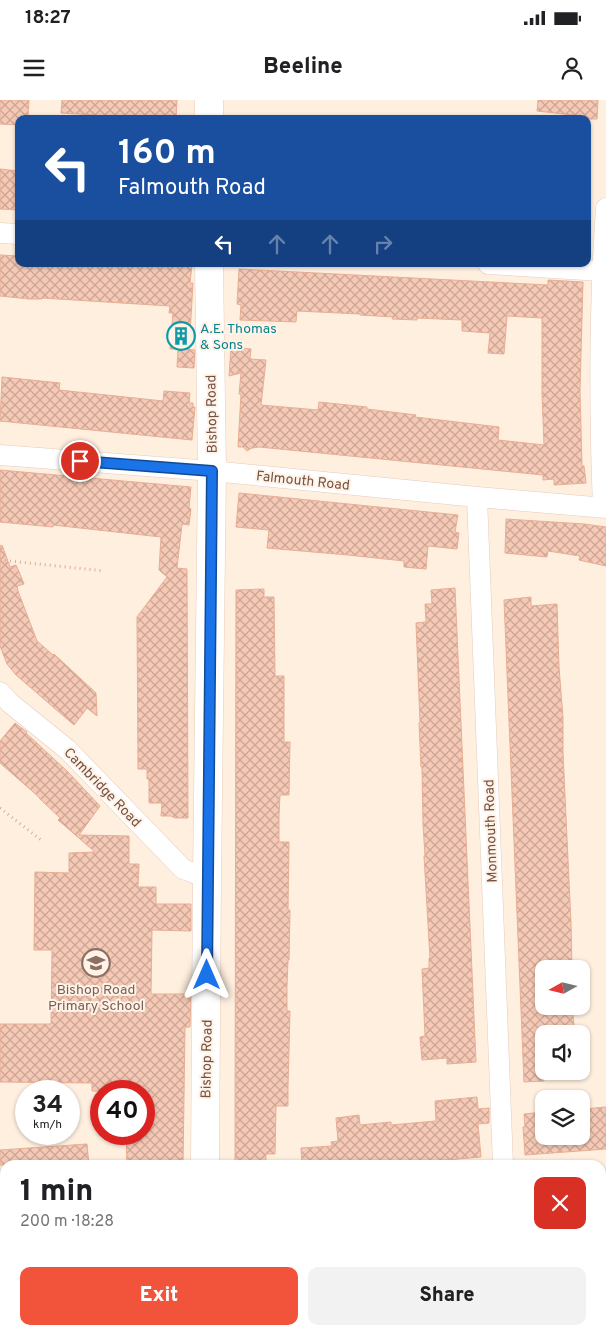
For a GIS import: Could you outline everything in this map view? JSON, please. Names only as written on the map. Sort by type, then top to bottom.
[{"type":"street","points":[[209,100],[209,115]]},
{"type":"street","points":[[604,508],[600,446],[602,271],[606,208]]},
{"type":"street","points":[[0,233],[15,234]]},
{"type":"street","name":"Bishop Road","points":[[205,1160],[212,471],[209,267]]},
{"type":"street","points":[[537,267],[602,271]]},
{"type":"street","name":"Falmouth Road","points":[[0,455],[212,471],[604,508]]},
{"type":"street","name":"Monmouth Road","points":[[477,497],[503,1160]]},
{"type":"street","name":"Cambridge Road","points":[[3,704],[68,750],[183,869],[207,878]]},
{"type":"path","points":[[0,560],[104,571]]},
{"type":"path","points":[[0,808],[41,840]]},
{"type":"building","points":[[0,100],[29,100],[28,115],[15,115],[15,125],[0,124]]},
{"type":"building","points":[[62,100],[177,100],[176,115],[61,113]]},
{"type":"building","points":[[538,100],[598,100],[597,119],[591,119],[591,115],[537,111]]},
{"type":"building","points":[[0,169],[15,171],[15,210],[0,209]]},
{"type":"building","points":[[0,255],[15,256],[15,267],[192,267],[190,283],[193,283],[189,349],[195,350],[194,368],[177,367],[178,349],[170,349],[173,313],[169,313],[170,306],[0,296]]},
{"type":"building","points":[[239,269],[548,285],[548,280],[583,282],[580,391],[582,466],[584,466],[586,483],[554,485],[554,479],[543,480],[543,475],[259,447],[247,451],[243,447],[238,447],[241,373],[229,376],[231,347],[251,349],[250,359],[266,360],[261,405],[318,410],[319,402],[367,407],[367,409],[416,415],[415,417],[499,427],[498,440],[544,445],[542,318],[507,316],[504,354],[488,353],[490,333],[462,331],[462,320],[392,319],[393,317],[360,314],[297,311],[296,322],[240,320],[241,305],[237,304]]},
{"type":"building","points":[[2,377],[60,383],[59,390],[163,401],[164,391],[190,393],[189,403],[193,403],[193,407],[195,407],[192,440],[0,421]]},
{"type":"building","points":[[0,470],[191,487],[189,525],[182,524],[177,568],[187,569],[188,818],[161,816],[162,803],[149,803],[147,769],[138,769],[137,617],[167,577],[159,570],[161,537],[53,525],[53,527],[0,522]]},
{"type":"building","points":[[239,493],[458,515],[455,532],[459,533],[457,549],[428,546],[426,569],[404,567],[404,561],[267,548],[269,530],[236,527]]},
{"type":"building","points":[[506,519],[606,527],[606,566],[579,560],[580,556],[548,551],[547,557],[505,553]]},
{"type":"building","points":[[2,545],[10,567],[16,565],[24,584],[17,586],[18,591],[37,641],[96,693],[97,716],[87,708],[74,725],[16,675],[7,664],[0,646],[0,546]]},
{"type":"building","points":[[455,588],[476,1062],[447,1064],[447,1058],[422,1060],[420,1037],[425,1036],[422,969],[429,968],[430,958],[424,856],[416,623],[426,622],[425,604],[432,604],[431,590]]},
{"type":"building","points":[[264,589],[264,597],[274,597],[275,676],[284,676],[284,742],[290,742],[289,795],[280,795],[279,816],[279,842],[289,842],[288,910],[290,910],[287,1011],[290,1011],[288,1106],[276,1106],[275,1154],[266,1154],[266,1160],[235,1160],[236,590]]},
{"type":"building","points":[[531,597],[531,606],[557,604],[572,960],[535,960],[535,1015],[573,1015],[574,1025],[535,1025],[535,1080],[544,1081],[524,1082],[504,600]]},
{"type":"building","name":"Bishop Road Primary School","points":[[15,723],[27,732],[68,772],[100,806],[79,835],[129,836],[129,864],[139,864],[138,887],[156,887],[156,904],[191,904],[191,931],[152,930],[151,994],[191,994],[190,1027],[185,1027],[183,1160],[127,1160],[126,1145],[155,1145],[155,1080],[90,1080],[90,1083],[80,1083],[80,1080],[15,1080],[15,1082],[0,1082],[0,1024],[51,1024],[52,950],[34,950],[35,872],[69,873],[69,853],[95,852],[58,820],[60,818],[40,798],[0,763],[0,741]]},
{"type":"building","points":[[477,1097],[478,1109],[489,1108],[489,1123],[478,1124],[481,1157],[446,1160],[302,1160],[301,1148],[332,1146],[331,1142],[338,1141],[336,1118],[359,1115],[360,1125],[391,1122],[391,1125],[436,1121],[435,1101]]},
{"type":"building","points":[[606,1107],[606,1149],[525,1155],[524,1114],[535,1113],[535,1145],[590,1145],[590,1108]]},
{"type":"building","points":[[87,1144],[89,1160],[0,1160],[0,1150]]},
{"type":"place","name":"A.E. Thomas & Sons","points":[[181,336]]},
{"type":"place","name":"Bishop Road Primary School","points":[[96,963]]},
{"type":"route","points":[[80,461],[212,471],[207,975]]}]
